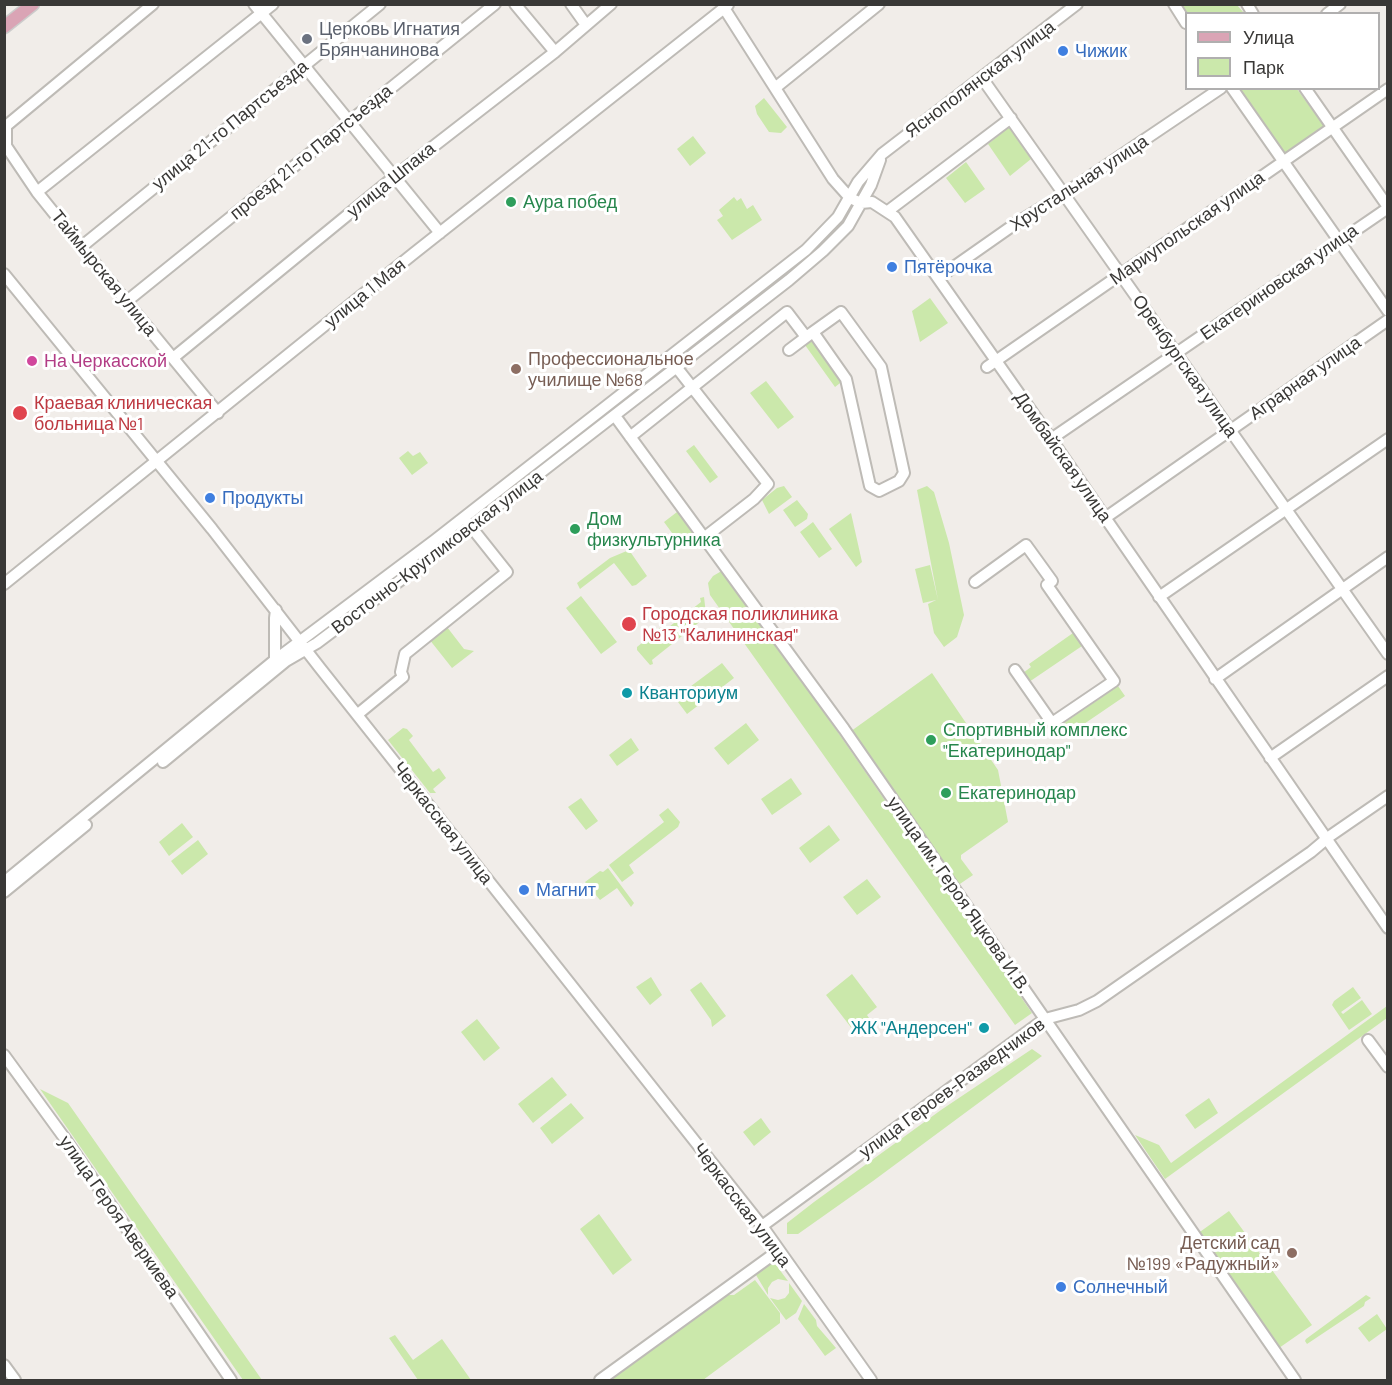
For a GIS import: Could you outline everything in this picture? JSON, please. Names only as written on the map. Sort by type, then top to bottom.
[{"type":"main road","points":[[4,17],[20,4]]},
{"type":"main road","points":[[4,27],[33,4]]},
{"type":"street","name":"Таймырская улица","points":[[153,4],[6,126],[6,146],[37,192],[218,413]]},
{"type":"street","points":[[254,4],[440,233]]},
{"type":"street","points":[[37,192],[273,4]]},
{"type":"street","name":"улица 21-го Партсъезда","points":[[81,247],[380,4]]},
{"type":"street","name":"проезд 21-го Партсъезда","points":[[127,301],[495,4]]},
{"type":"street","points":[[515,4],[555,52]]},
{"type":"street","points":[[570,4],[586,25]]},
{"type":"street","name":"улица Шпака","points":[[173,358],[394,177],[555,52],[611,4]]},
{"type":"street","points":[[775,88],[879,4]]},
{"type":"street","name":"Яснополянская улица","points":[[858,182],[882,154],[1077,4]]},
{"type":"street","points":[[1173,4],[1185,22]]},
{"type":"street","points":[[726,6],[833,178],[850,198],[861,203],[872,202],[888,211],[1011,118]]},
{"type":"street","name":"улица 1 Мая","points":[[4,584],[726,6]]},
{"type":"street","name":"Оренбургская улица","points":[[982,78],[1388,654]]},
{"type":"street","name":"Мариупольская улица","points":[[991,363],[1388,88]]},
{"type":"street","name":"Хрустальная улица","points":[[938,278],[1015,224],[1064,194],[1218,90]]},
{"type":"street","points":[[1233,90],[1388,311]]},
{"type":"street","points":[[1306,90],[1388,207]]},
{"type":"street","name":"Восточно-Кругликовская улица","points":[[4,882],[275,660],[304,645],[471,527],[814,259],[848,226],[871,184],[882,154]]},
{"type":"street","points":[[833,178],[842,183],[858,182]]},
{"type":"street","name":"Восточно-Кругликовская улица","points":[[4,892],[304,645],[806,250],[838,217],[858,182]]},
{"type":"street","name":"Екатериновская улица","points":[[1051,439],[1388,207]]},
{"type":"street","name":"Домбайская улица","points":[[888,211],[895,217],[938,278],[991,363],[1051,439],[1388,928]]},
{"type":"street","points":[[806,250],[814,259]]},
{"type":"street","name":"Черкасская улица","points":[[4,274],[157,460],[762,1226],[870,1380]]},
{"type":"street","points":[[630,436],[787,312],[809,334],[846,379],[870,486],[879,491],[899,481],[904,473],[881,367],[841,312],[809,334],[789,350]]},
{"type":"street","name":"Аграрная улица","points":[[1105,518],[1388,320]]},
{"type":"street","points":[[677,368],[768,484],[754,500],[705,537]]},
{"type":"street","name":"улица им. Героя Яцкова И.В.","points":[[615,416],[847,734],[1295,1380]]},
{"type":"street","points":[[1159,597],[1388,439]]},
{"type":"street","points":[[358,714],[403,677],[401,672],[405,654],[507,572],[464,517]]},
{"type":"street","points":[[975,582],[1026,545],[1052,581],[1047,585],[1114,681],[1052,723],[1015,670]]},
{"type":"street","points":[[1215,679],[1388,557]]},
{"type":"street","points":[[275,660],[274,618],[276,610]]},
{"type":"street","points":[[1270,758],[1388,676]]},
{"type":"street","name":"улица Героев-Разведчиков","points":[[762,1226],[1045,1019],[1079,1010],[1097,1000],[1327,841],[1330,836],[1388,796]]},
{"type":"street","points":[[1368,1040],[1388,1068]]},
{"type":"street","name":"улица Героя Аверкиева","points":[[4,1055],[70,1146],[231,1380]]},
{"type":"street","points":[[600,1380],[778,1251]]},
{"type":"street","points":[[4,1365],[15,1380]]},
{"type":"green space","points":[[1180,5],[1237,5],[1243,12],[1185,12]]},
{"type":"green space","points":[[1239,90],[1298,90],[1325,127],[1284,154]]},
{"type":"green space","points":[[764,98],[787,127],[781,133],[769,132],[757,114],[755,106]]},
{"type":"green space","points":[[1009,127],[1031,159],[1010,176],[988,144]]},
{"type":"green space","points":[[693,136],[706,153],[690,166],[677,149]]},
{"type":"green space","points":[[966,162],[985,189],[965,203],[946,178]]},
{"type":"green space","points":[[734,197],[737,201],[741,198],[747,209],[753,205],[762,220],[732,240],[717,220],[723,216],[719,210]]},
{"type":"green space","points":[[930,298],[948,323],[920,342],[912,311]]},
{"type":"green space","points":[[814,339],[844,380],[835,387],[805,345]]},
{"type":"green space","points":[[766,381],[794,417],[778,429],[750,393]]},
{"type":"green space","points":[[694,445],[718,477],[710,483],[686,451]]},
{"type":"green space","points":[[408,451],[413,456],[420,452],[428,463],[412,475],[399,458]]},
{"type":"green space","points":[[784,486],[792,497],[769,514],[762,500],[777,488]]},
{"type":"green space","points":[[927,486],[934,492],[949,543],[964,615],[957,637],[944,647],[934,633],[928,604],[936,600],[923,603],[915,569],[930,565],[938,600],[917,490]]},
{"type":"green space","points":[[797,500],[808,514],[807,519],[795,527],[783,510]]},
{"type":"green space","points":[[677,512],[683,513],[697,531],[697,538],[683,548],[664,522]]},
{"type":"green space","points":[[851,513],[862,562],[856,567],[829,529]]},
{"type":"green space","points":[[813,522],[832,549],[819,558],[800,532]]},
{"type":"green space","points":[[629,550],[647,576],[636,585],[632,586],[614,563],[580,589],[577,583],[610,558]]},
{"type":"green space","points":[[725,569],[1032,1013],[1015,1025],[710,595],[708,583],[713,576]]},
{"type":"green space","points":[[581,596],[617,642],[601,654],[566,608]]},
{"type":"green space","points":[[704,597],[707,622],[702,620],[652,660],[653,664],[650,665],[637,647],[660,628],[665,630],[701,602],[700,598]]},
{"type":"green space","points":[[447,627],[464,649],[474,651],[452,668],[429,639]]},
{"type":"green space","points":[[1073,633],[1082,646],[1029,682],[1023,673],[1031,667],[1029,664]]},
{"type":"green space","points":[[722,663],[734,678],[687,714],[675,698]]},
{"type":"green space","name":"Екатеринодар","points":[[932,673],[998,770],[1008,822],[961,855],[961,859],[973,875],[954,888],[847,734]]},
{"type":"green space","points":[[1118,686],[1125,696],[1081,726],[1077,722],[1067,728],[1064,723]]},
{"type":"green space","points":[[746,723],[759,740],[728,765],[714,748]]},
{"type":"green space","points":[[403,728],[413,736],[409,740],[433,772],[439,768],[446,778],[433,789],[436,793],[430,793],[388,740]]},
{"type":"green space","points":[[631,738],[639,750],[617,766],[609,755]]},
{"type":"green space","points":[[791,778],[802,794],[772,815],[761,799]]},
{"type":"green space","points":[[581,798],[598,821],[586,830],[568,807]]},
{"type":"green space","points":[[668,808],[680,822],[678,827],[629,865],[634,873],[622,882],[609,865],[664,822],[659,815]]},
{"type":"green space","points":[[182,823],[193,837],[169,856],[159,842]]},
{"type":"green space","points":[[829,825],[840,840],[810,863],[799,848]]},
{"type":"green space","points":[[198,840],[208,854],[182,875],[171,861]]},
{"type":"green space","points":[[608,868],[634,903],[631,907],[617,888],[600,900],[585,882]]},
{"type":"green space","points":[[867,879],[881,897],[857,915],[843,897]]},
{"type":"green space","points":[[852,974],[877,1007],[867,1015],[869,1018],[853,1030],[826,995]]},
{"type":"green space","points":[[651,977],[662,995],[650,1005],[636,987]]},
{"type":"green space","points":[[701,982],[726,1016],[712,1027],[711,1020],[690,990]]},
{"type":"green space","points":[[1353,987],[1361,998],[1341,1012],[1343,1014],[1362,1000],[1372,1014],[1349,1030],[1332,1005]]},
{"type":"green space","points":[[1387,1006],[1387,1018],[1165,1179],[1135,1135],[1159,1145],[1171,1163]]},
{"type":"green space","points":[[477,1019],[500,1048],[484,1061],[461,1032]]},
{"type":"green space","points":[[1032,1049],[1042,1056],[798,1234],[787,1234],[787,1223],[814,1202],[941,1110]]},
{"type":"green space","points":[[552,1077],[567,1095],[533,1123],[518,1104]]},
{"type":"green space","points":[[40,1089],[68,1103],[262,1380],[243,1380]]},
{"type":"green space","points":[[1209,1098],[1218,1113],[1195,1129],[1185,1115]]},
{"type":"green space","points":[[571,1103],[584,1118],[552,1144],[540,1128]]},
{"type":"green space","points":[[761,1118],[771,1132],[754,1146],[743,1132]]},
{"type":"green space","points":[[1229,1211],[1312,1325],[1279,1348],[1275,1348],[1197,1234]]},
{"type":"green space","points":[[599,1214],[632,1260],[613,1275],[580,1229]]},
{"type":"green space","points":[[771,1263],[776,1265],[788,1281],[778,1279],[772,1282],[768,1288],[768,1295],[756,1275]]},
{"type":"green space","points":[[755,1280],[780,1313],[780,1323],[703,1380],[610,1380],[728,1295],[734,1295]]},
{"type":"green space","points":[[789,1283],[802,1301],[796,1313],[786,1320],[770,1298],[778,1300],[785,1298],[789,1293]]},
{"type":"green space","points":[[1366,1295],[1371,1298],[1365,1302],[1364,1306],[1307,1344],[1306,1339]]},
{"type":"green space","points":[[804,1304],[816,1320],[817,1326],[836,1348],[825,1356],[798,1319]]},
{"type":"green space","points":[[1377,1314],[1387,1329],[1369,1342],[1358,1328]]},
{"type":"green space","points":[[395,1335],[413,1360],[442,1339],[471,1380],[418,1380],[389,1338]]},
{"type":"place","name":"Церковь Игнатия Брянчанинова","points":[[307,39]]},
{"type":"place","name":"Чижик","points":[[1063,51]]},
{"type":"place","name":"Аура побед","points":[[511,202]]},
{"type":"place","name":"Пятёрочка","points":[[892,267]]},
{"type":"place","name":"На Черкасской","points":[[32,361]]},
{"type":"place","name":"Профессиональное училище №68","points":[[516,369]]},
{"type":"place","name":"Краевая клиническая больница №1","points":[[20,413]]},
{"type":"place","name":"Продукты","points":[[210,498]]},
{"type":"place","name":"Дом физкультурника","points":[[575,529]]},
{"type":"place","name":"Городская поликлиника №13 \"Калининская\"","points":[[629,624]]},
{"type":"place","name":"Кванториум","points":[[627,693]]},
{"type":"place","name":"Спортивный комплекс \"Екатеринодар\"","points":[[931,740]]},
{"type":"place","name":"Екатеринодар","points":[[946,793]]},
{"type":"place","name":"Магнит","points":[[524,890]]},
{"type":"place","name":"ЖК \"Андерсен\"","points":[[984,1028]]},
{"type":"place","name":"Детский сад №199 «Радужный»","points":[[1292,1253]]},
{"type":"place","name":"Солнечный","points":[[1061,1287]]}]
